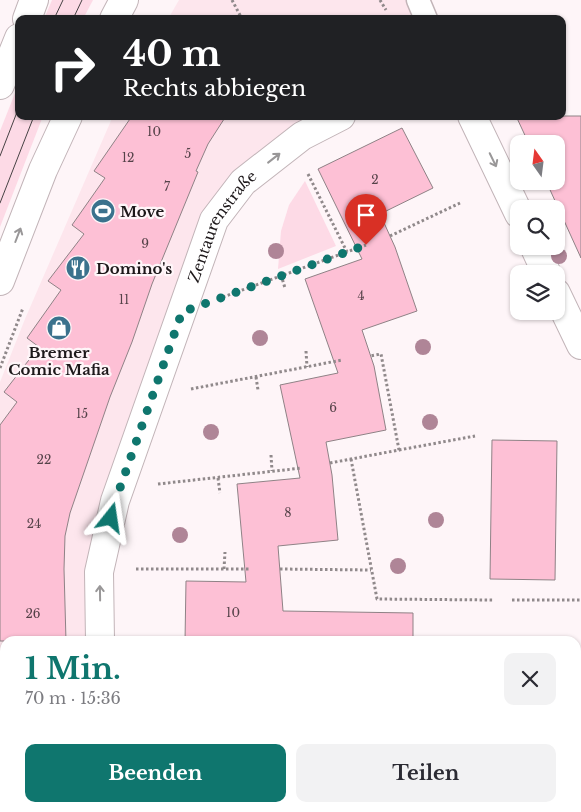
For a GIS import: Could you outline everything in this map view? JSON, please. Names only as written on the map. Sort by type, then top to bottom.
[{"type":"street","points":[[28,15],[34,0]]},
{"type":"street","points":[[116,15],[124,0]]},
{"type":"street","points":[[0,85],[15,48]]},
{"type":"street","points":[[0,281],[44,170],[66,120]]},
{"type":"street","name":"Zentaurenstraße","points":[[100,636],[100,569],[115,502],[214,220],[244,182],[302,136],[333,120]]},
{"type":"street","points":[[474,120],[512,200]]},
{"type":"street","points":[[565,312],[581,345]]},
{"type":"lane","points":[[418,0],[424,15]]},
{"type":"path","points":[[232,0],[240,15]]},
{"type":"path","points":[[293,144],[347,252]]},
{"type":"path","points":[[390,236],[460,203]]},
{"type":"path","points":[[182,312],[366,245]]},
{"type":"path","points":[[281,275],[285,288]]},
{"type":"path","points":[[306,351],[307,367]]},
{"type":"path","points":[[370,356],[380,354],[398,450]]},
{"type":"path","points":[[152,396],[342,360]]},
{"type":"path","points":[[256,377],[258,390]]},
{"type":"path","points":[[330,463],[475,436]]},
{"type":"path","points":[[271,454],[272,472]]},
{"type":"path","points":[[351,459],[376,599],[493,600]]},
{"type":"path","points":[[119,488],[302,468]]},
{"type":"path","points":[[218,478],[220,493]]},
{"type":"path","points":[[224,569],[225,552]]},
{"type":"path","points":[[100,569],[250,569]]},
{"type":"path","points":[[280,569],[371,570]]},
{"type":"path","points":[[512,600],[581,600]]},
{"type":"shaded area","points":[[52,0],[93,0],[85,15],[46,15]]},
{"type":"shaded area","points":[[179,0],[418,0],[424,15],[170,15]]},
{"type":"shaded area","points":[[15,93],[15,120],[41,120],[0,227],[0,131]]},
{"type":"shaded area","points":[[111,120],[335,120],[244,182],[115,502],[101,636],[0,636],[0,382],[25,319]]},
{"type":"shaded area","points":[[305,181],[336,246],[278,269],[281,231],[289,205]]},
{"type":"building","points":[[566,116],[581,116],[581,258],[565,223],[565,200],[555,200],[550,190],[565,190],[565,135],[525,135],[518,120],[566,120]]},
{"type":"building","points":[[129,120],[223,120],[208,144],[196,171],[198,172],[152,284],[110,397],[70,513],[65,536],[66,636],[0,636],[0,425],[17,402],[4,392],[39,347],[27,338],[61,290],[48,281],[84,234],[72,225],[105,178],[94,171]]},
{"type":"building","points":[[402,128],[433,188],[380,214],[395,247],[417,311],[362,330],[374,366],[386,430],[326,442],[332,475],[338,540],[278,546],[283,611],[413,613],[413,636],[185,636],[186,581],[246,582],[237,484],[300,478],[280,385],[338,373],[305,279],[362,259],[318,169]]},
{"type":"building","points":[[492,440],[557,441],[555,580],[490,579]]},
{"type":"tram line","points":[[56,15],[63,0]]},
{"type":"tram line","points":[[75,15],[82,0]]},
{"type":"tram line","points":[[0,156],[15,117]]},
{"type":"tram line","points":[[0,203],[32,120]]},
{"type":"place","name":"Move","points":[[103,211]]},
{"type":"place","name":"Domino's","points":[[78,268]]},
{"type":"place","name":"Bremer Comic Mafia","points":[[59,328]]},
{"type":"route","points":[[111,518],[182,312],[366,245]]}]
